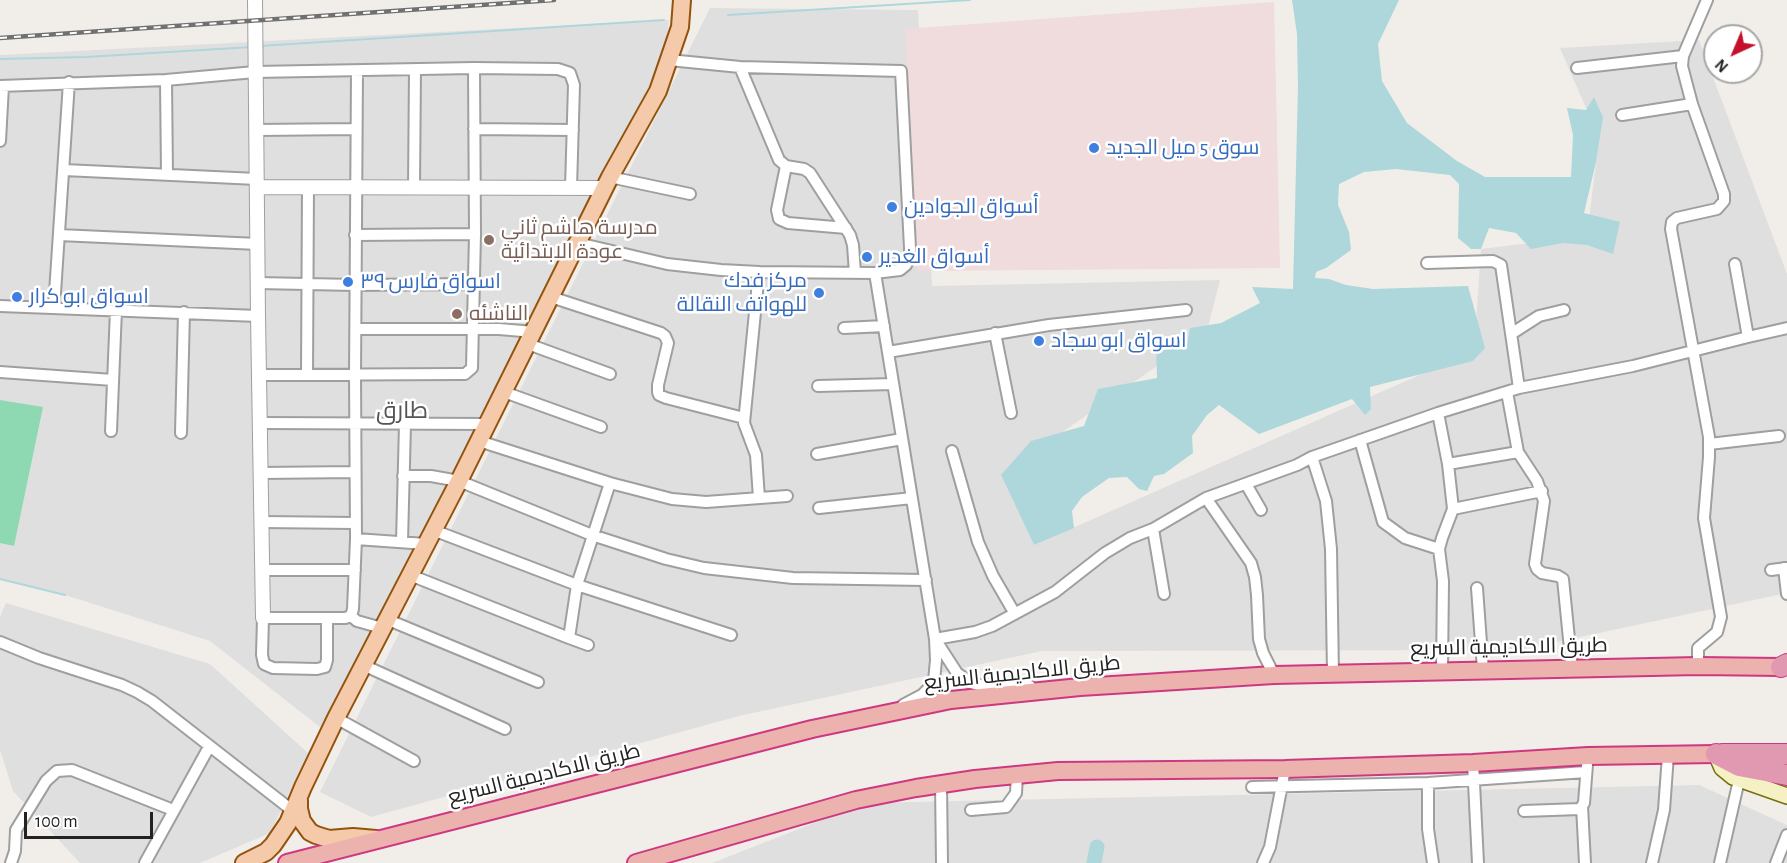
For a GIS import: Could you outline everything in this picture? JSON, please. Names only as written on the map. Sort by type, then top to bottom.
[{"type":"highway","name":"طريق الاكاديمية السريع","points":[[287,863],[812,729],[951,700],[1080,687],[1274,675],[1785,666]]},
{"type":"highway","points":[[1716,754],[1739,766],[1787,775]]},
{"type":"highway","points":[[636,863],[826,808],[886,794],[941,784],[1059,771],[1285,769],[1473,771],[1587,764],[1668,755],[1787,754]]},
{"type":"main road","points":[[244,863],[261,855],[273,845],[288,823],[336,718],[488,424],[607,183],[658,91],[680,27],[682,0]]},
{"type":"main road","points":[[1716,754],[1727,774],[1787,796]]},
{"type":"main road","points":[[296,803],[302,821],[316,836],[329,839],[353,837],[376,839]]},
{"type":"street","points":[[255,0],[262,655],[264,664],[273,668],[318,669],[325,667],[327,664],[327,618]]},
{"type":"street","points":[[1698,666],[1698,648],[1717,632],[1721,617],[1704,518],[1709,444],[1671,226],[1677,218],[1717,209],[1724,197],[1683,73],[1683,57],[1707,0]]},
{"type":"street","points":[[1577,68],[1683,57]]},
{"type":"street","points":[[578,243],[676,265],[759,272],[875,273],[900,270],[910,257],[901,71],[740,67],[669,60]]},
{"type":"street","points":[[740,67],[779,160],[786,166],[804,169],[810,173],[846,228],[852,240],[855,273]]},
{"type":"street","points":[[259,375],[465,374],[472,368],[475,234],[474,69]]},
{"type":"street","points":[[0,141],[1,86],[166,80],[255,72],[558,69],[570,73],[574,85],[571,188]]},
{"type":"street","points":[[414,187],[415,70]]},
{"type":"street","points":[[351,616],[356,539],[357,72]]},
{"type":"street","points":[[166,80],[167,175]]},
{"type":"street","points":[[54,308],[69,82]]},
{"type":"street","points":[[1622,115],[1692,104]]},
{"type":"street","points":[[256,130],[356,129]]},
{"type":"street","points":[[474,129],[573,130]]},
{"type":"street","points":[[786,166],[777,210],[779,219],[788,224],[846,228]]},
{"type":"street","points":[[64,170],[167,175],[308,187],[571,188],[607,183],[690,194]]},
{"type":"street","points":[[307,375],[308,187]]},
{"type":"street","points":[[355,235],[475,234]]},
{"type":"street","points":[[59,235],[258,244]]},
{"type":"street","points":[[1427,263],[1493,261],[1499,264],[1502,269],[1519,388]]},
{"type":"street","points":[[1736,264],[1748,337]]},
{"type":"street","points":[[759,272],[744,418],[745,428],[756,455],[759,498]]},
{"type":"street","points":[[865,718],[912,701],[929,688],[934,681],[935,672],[935,639],[875,273]]},
{"type":"street","points":[[258,283],[474,284]]},
{"type":"street","points":[[551,297],[662,333],[668,344],[657,385],[660,395],[744,418]]},
{"type":"street","points":[[0,306],[258,316]]},
{"type":"street","points":[[111,431],[116,310]]},
{"type":"street","points":[[888,352],[1049,325],[1186,310]]},
{"type":"street","points":[[1511,334],[1539,316],[1564,310]]},
{"type":"street","points":[[181,433],[184,312]]},
{"type":"street","points":[[844,328],[884,326]]},
{"type":"street","points":[[935,639],[975,632],[992,626],[1055,592],[1105,553],[1130,538],[1153,529],[1206,498],[1297,465],[1312,457],[1438,413],[1519,388],[1633,366],[1787,328]]},
{"type":"street","points":[[356,329],[508,329],[610,374]]},
{"type":"street","points":[[996,333],[1011,413]]},
{"type":"street","points":[[0,372],[113,380]]},
{"type":"street","points":[[818,386],[893,384]]},
{"type":"street","points":[[504,392],[601,427]]},
{"type":"street","points":[[1507,392],[1518,452],[1538,481],[1544,501],[1535,564],[1542,573],[1563,579],[1572,669]]},
{"type":"street","points":[[1438,413],[1448,464],[1453,509],[1439,549],[1443,581],[1442,671]]},
{"type":"street","points":[[260,423],[488,424]]},
{"type":"street","points":[[402,542],[405,424]]},
{"type":"street","points":[[1709,444],[1779,436]]},
{"type":"street","points":[[817,454],[902,439]]},
{"type":"street","points":[[1360,440],[1383,522],[1405,538],[1439,549]]},
{"type":"street","points":[[479,441],[610,483],[684,501],[706,502],[787,496]]},
{"type":"street","points":[[952,451],[978,542],[993,576],[1015,614]]},
{"type":"street","points":[[1448,464],[1518,452]]},
{"type":"street","points":[[1312,457],[1326,501],[1331,549],[1333,674]]},
{"type":"street","points":[[261,473],[356,472]]},
{"type":"street","points":[[403,476],[431,476],[459,481],[592,535],[666,559],[704,568],[793,578],[926,580]]},
{"type":"street","points":[[569,638],[577,585],[610,483]]},
{"type":"street","points":[[1246,484],[1261,510]]},
{"type":"street","points":[[1453,509],[1542,491]]},
{"type":"street","points":[[819,508],[912,498]]},
{"type":"street","points":[[1206,498],[1251,563],[1257,595],[1259,639],[1274,675]]},
{"type":"street","points":[[262,522],[355,523]]},
{"type":"street","points":[[1153,529],[1164,594]]},
{"type":"street","points":[[356,539],[402,542],[430,537],[731,635]]},
{"type":"street","points":[[1771,570],[1786,568],[1787,594]]},
{"type":"street","points":[[262,570],[355,570]]},
{"type":"street","points":[[411,575],[588,645]]},
{"type":"street","points":[[1477,588],[1483,670]]},
{"type":"street","points":[[263,618],[345,618],[351,616]]},
{"type":"street","points":[[351,616],[357,621],[384,624],[538,682]]},
{"type":"street","points":[[935,639],[957,673],[971,683],[1080,687]]},
{"type":"street","points":[[0,642],[30,655],[137,692],[152,701],[210,747],[296,803]]},
{"type":"street","points":[[363,665],[505,729]]},
{"type":"street","points":[[336,718],[414,761]]},
{"type":"street","points":[[145,863],[210,747]]},
{"type":"street","points":[[1652,863],[1664,810],[1668,755]]},
{"type":"street","points":[[1585,863],[1582,806],[1587,764]]},
{"type":"street","points":[[1263,863],[1270,846],[1285,769]]},
{"type":"street","points":[[11,863],[15,851],[16,830],[46,781],[57,771],[72,770],[173,810]]},
{"type":"street","points":[[1252,787],[1428,783],[1473,771],[1478,863]]},
{"type":"street","points":[[971,810],[1006,807],[1016,794],[1017,775]]},
{"type":"street","points":[[1720,863],[1739,780]]},
{"type":"street","points":[[1428,783],[1428,829],[1433,863]]},
{"type":"street","points":[[941,784],[942,863]]},
{"type":"street","points":[[1524,811],[1576,810],[1582,806]]},
{"type":"street","points":[[1776,863],[1787,835]]},
{"type":"shaded area","name":"سوق 5 ميل الجديد","points":[[1274,2],[1280,268],[918,271],[905,29]]},
{"type":"shaded area","points":[[710,8],[918,10],[932,286],[1220,280],[1207,331],[1001,475],[1034,545],[1474,351],[1481,249],[1587,236],[1599,138],[1560,48],[1699,40],[1703,51],[1703,84],[1716,84],[1787,274],[1787,593],[1519,650],[1042,651],[739,716],[371,817],[320,792]]},
{"type":"shaded area","points":[[669,20],[664,66],[325,731],[210,641],[65,595],[0,579],[0,55]]},
{"type":"shaded area","points":[[6,603],[210,664],[308,753],[270,833],[200,863],[80,863],[13,791],[0,750],[0,617]]},
{"type":"shaded area","points":[[1699,785],[1787,825],[1787,863],[712,863],[865,803]]},
{"type":"green space","points":[[0,400],[43,407],[14,546],[0,543]]},
{"type":"water","points":[[1292,0],[1399,0],[1378,44],[1382,81],[1407,123],[1457,161],[1485,177],[1571,177],[1573,135],[1567,108],[1586,110],[1594,97],[1603,117],[1596,162],[1584,213],[1620,222],[1613,254],[1587,245],[1563,243],[1531,249],[1516,233],[1489,228],[1481,249],[1471,249],[1458,238],[1459,184],[1450,175],[1396,169],[1364,172],[1339,184],[1338,205],[1349,232],[1351,250],[1326,268],[1316,272],[1315,278],[1373,289],[1468,286],[1485,348],[1473,361],[1370,387],[1371,409],[1365,415],[1352,399],[1259,434],[1219,405],[1207,415],[1192,436],[1193,453],[1164,474],[1154,476],[1147,491],[1139,489],[1127,477],[1109,478],[1082,497],[1072,511],[1074,528],[1034,545],[1001,475],[1031,441],[1084,426],[1098,389],[1157,378],[1156,344],[1187,345],[1190,328],[1221,323],[1260,303],[1252,287],[1293,289],[1298,86],[1297,34]]},
{"type":"waterway","points":[[728,15],[970,0]]},
{"type":"waterway","points":[[260,46],[664,20]]},
{"type":"waterway","points":[[0,59],[86,57],[252,47]]},
{"type":"waterway","points":[[0,579],[65,595]]},
{"type":"waterway","points":[[1094,863],[1097,847]]},
{"type":"railway","points":[[0,38],[554,0]]},
{"type":"place","name":"سوق 5 ميل الجديد","points":[[1094,148]]},
{"type":"place","name":"أسواق الجوادين","points":[[892,207]]},
{"type":"place","name":"مدرسة هاشم ثاني عودة الابتدائية","points":[[489,240]]},
{"type":"place","name":"أسواق الغدير","points":[[867,257]]},
{"type":"place","name":"اسواق فارس ٣٩","points":[[348,282]]},
{"type":"place","name":"مركز فدك للهواتف النقالة","points":[[819,293]]},
{"type":"place","name":"اسواق ابو كرار","points":[[17,297]]},
{"type":"place","name":"الناشئه","points":[[457,314]]},
{"type":"place","name":"اسواق ابو سجاد","points":[[1039,341]]},
{"type":"district","name":"طارق","points":[[402,411]]}]
